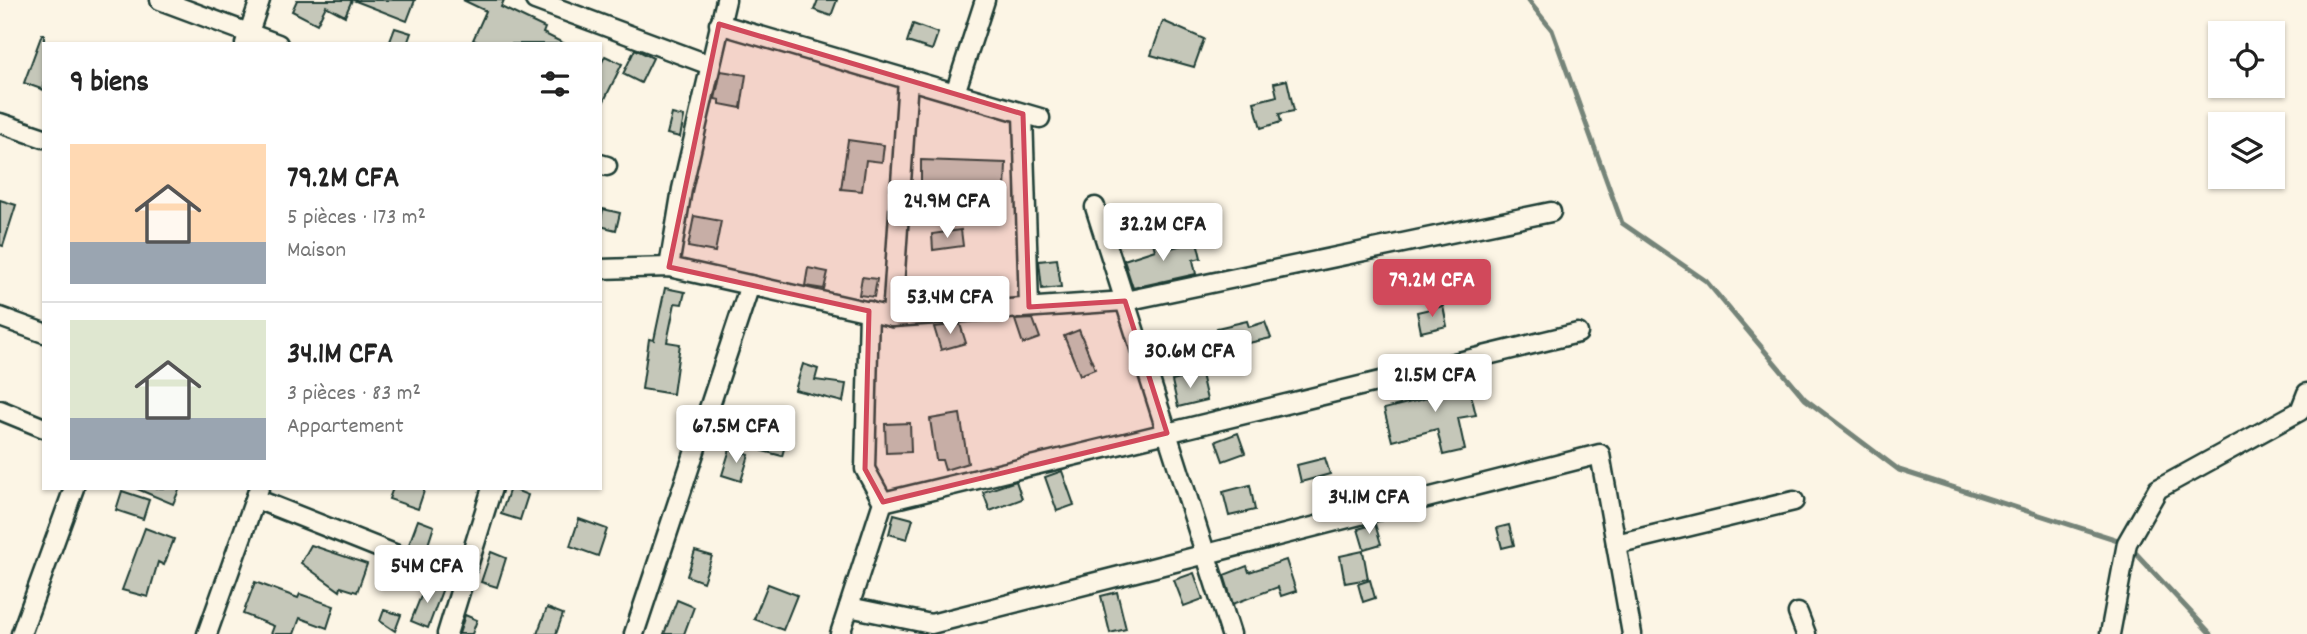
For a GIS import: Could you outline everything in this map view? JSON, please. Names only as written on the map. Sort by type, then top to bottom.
[{"type":"street","points":[[160,0],[246,38],[267,42]]},
{"type":"street","points":[[246,38],[260,0]]},
{"type":"street","points":[[535,0],[578,8],[710,65]]},
{"type":"street","points":[[668,267],[726,0]]},
{"type":"street","points":[[955,93],[985,0]]},
{"type":"street","points":[[719,24],[1031,116],[1029,307]]},
{"type":"street","points":[[892,317],[908,79]]},
{"type":"street","points":[[0,123],[42,137]]},
{"type":"street","points":[[1095,207],[1231,634]]},
{"type":"street","points":[[602,269],[668,267],[892,317],[1125,301],[1551,212]]},
{"type":"street","points":[[634,634],[750,285]]},
{"type":"street","points":[[840,634],[883,502],[865,469],[869,311]]},
{"type":"street","points":[[0,317],[42,332]]},
{"type":"street","points":[[883,502],[1578,333]]},
{"type":"street","points":[[2110,634],[2127,543],[2158,489],[2300,411],[2307,393]]},
{"type":"street","points":[[0,410],[42,427]]},
{"type":"street","points":[[849,607],[931,624],[1600,454],[1632,634]]},
{"type":"street","points":[[21,634],[73,490]]},
{"type":"street","points":[[447,634],[491,490]]},
{"type":"street","points":[[213,632],[258,493],[465,582]]},
{"type":"street","points":[[1616,544],[1794,501]]},
{"type":"street","points":[[1798,613],[1806,634]]},
{"type":"highlighted area","points":[[719,24],[1023,114],[1029,307],[1125,301],[1167,433],[883,502],[865,469],[869,311],[669,267]]},
{"type":"building","points":[[297,0],[352,0],[345,16],[326,6],[317,24],[292,11]]},
{"type":"building","points":[[353,0],[415,0],[407,21]]},
{"type":"building","points":[[463,0],[504,0],[501,7],[545,28],[543,33],[561,42],[478,42],[473,40],[486,11]]},
{"type":"building","points":[[818,0],[837,0],[831,16],[814,10]]},
{"type":"building","points":[[1163,21],[1204,39],[1194,67],[1151,55]]},
{"type":"building","points":[[913,24],[938,33],[932,50],[907,42]]},
{"type":"building","points":[[395,28],[411,33],[408,42],[390,42]]},
{"type":"building","points":[[42,34],[44,34],[42,89],[24,83]]},
{"type":"building","points":[[635,49],[653,58],[641,83],[623,74]]},
{"type":"building","points":[[605,56],[622,64],[602,105],[602,62]]},
{"type":"building","points":[[721,71],[746,75],[741,108],[720,104],[720,100],[715,99]]},
{"type":"building","points":[[1287,80],[1294,111],[1279,114],[1281,122],[1261,128],[1254,102],[1277,96],[1274,83]]},
{"type":"building","points":[[672,114],[684,117],[680,137],[667,134]]},
{"type":"building","points":[[848,140],[884,145],[882,162],[866,160],[862,191],[841,189]]},
{"type":"building","points":[[921,160],[1006,163],[1005,191],[921,189]]},
{"type":"building","points":[[0,200],[16,205],[3,246],[0,245]]},
{"type":"building","points":[[603,209],[620,213],[616,230],[602,226]]},
{"type":"building","points":[[694,216],[721,221],[715,252],[688,247]]},
{"type":"building","points":[[961,230],[963,246],[933,250],[932,234]]},
{"type":"building","points":[[1167,234],[1171,248],[1197,241],[1201,258],[1193,260],[1196,274],[1133,288],[1124,260],[1155,250],[1152,239]]},
{"type":"building","points":[[1057,259],[1061,287],[1042,289],[1039,261]]},
{"type":"building","points":[[808,268],[828,272],[824,289],[805,286]]},
{"type":"building","points":[[862,277],[877,279],[874,297],[859,295]]},
{"type":"building","points":[[665,288],[685,292],[682,304],[675,303],[667,342],[680,344],[673,394],[642,389],[649,339],[654,340]]},
{"type":"building","points":[[1443,306],[1447,326],[1421,332],[1417,312]]},
{"type":"building","points":[[1033,319],[1040,338],[1023,344],[1015,320]]},
{"type":"building","points":[[1247,321],[1249,327],[1265,322],[1271,338],[1222,349],[1217,328]]},
{"type":"building","points":[[960,324],[966,343],[941,350],[934,327]]},
{"type":"building","points":[[1079,330],[1095,369],[1080,375],[1064,336]]},
{"type":"building","points":[[803,364],[818,369],[815,380],[846,384],[843,402],[795,390]]},
{"type":"building","points":[[1201,374],[1207,400],[1178,407],[1172,381]]},
{"type":"building","points":[[1466,374],[1476,415],[1458,418],[1465,450],[1443,455],[1437,429],[1392,441],[1384,409],[1435,396],[1432,381]]},
{"type":"building","points":[[960,414],[968,463],[945,470],[942,460],[936,460],[930,419]]},
{"type":"building","points":[[910,423],[911,452],[886,453],[885,424]]},
{"type":"building","points":[[769,429],[788,435],[782,456],[763,451]]},
{"type":"building","points":[[1238,433],[1245,453],[1223,461],[1216,441]]},
{"type":"building","points":[[730,449],[749,455],[741,481],[722,475]]},
{"type":"building","points":[[1325,458],[1330,474],[1301,482],[1297,465]]},
{"type":"building","points":[[1062,471],[1074,505],[1057,511],[1045,477]]},
{"type":"building","points":[[1016,481],[1022,499],[990,511],[983,492]]},
{"type":"building","points":[[1250,485],[1255,510],[1229,516],[1223,492]]},
{"type":"building","points":[[140,490],[179,490],[173,504]]},
{"type":"building","points":[[392,490],[424,490],[418,509],[389,499]]},
{"type":"building","points":[[509,490],[528,495],[520,520],[501,514]]},
{"type":"building","points":[[122,491],[149,500],[143,519],[116,510]]},
{"type":"building","points":[[894,514],[913,519],[907,539],[889,534]]},
{"type":"building","points":[[579,519],[607,529],[598,556],[570,546]]},
{"type":"building","points":[[418,520],[434,526],[425,554],[408,547]]},
{"type":"building","points":[[1375,524],[1381,544],[1364,549],[1358,529]]},
{"type":"building","points":[[1509,525],[1514,545],[1502,548],[1497,528]]},
{"type":"building","points":[[145,528],[174,539],[164,565],[158,562],[148,597],[122,590]]},
{"type":"building","points":[[311,545],[367,564],[357,592],[341,587],[340,591],[301,563]]},
{"type":"building","points":[[695,551],[712,556],[703,582],[687,576]]},
{"type":"building","points":[[1363,551],[1368,579],[1345,583],[1340,556]]},
{"type":"building","points":[[491,552],[506,558],[497,587],[481,582]]},
{"type":"building","points":[[1286,560],[1296,591],[1281,596],[1278,587],[1233,604],[1224,575],[1247,566],[1249,572]]},
{"type":"building","points":[[1194,573],[1203,599],[1184,606],[1174,580]]},
{"type":"building","points":[[1370,580],[1375,598],[1363,602],[1358,584]]},
{"type":"building","points":[[427,581],[443,588],[428,628],[411,621]]},
{"type":"building","points":[[255,582],[298,598],[300,594],[334,606],[327,628],[300,618],[294,634],[271,634],[274,626],[243,614]]},
{"type":"building","points":[[768,584],[797,595],[783,630],[754,619]]},
{"type":"building","points":[[1117,592],[1126,629],[1110,633],[1101,596]]},
{"type":"building","points":[[677,600],[694,607],[684,634],[664,634]]},
{"type":"building","points":[[547,608],[563,614],[556,634],[537,634]]},
{"type":"building","points":[[384,610],[401,615],[395,631],[380,621]]},
{"type":"building","points":[[465,615],[477,620],[472,634],[459,634]]},
{"type":"waterway","points":[[1528,0],[1552,30],[1622,223],[1706,281],[1805,399],[1899,470],[2124,542]]},
{"type":"waterway","points":[[2131,548],[2211,634]]}]
